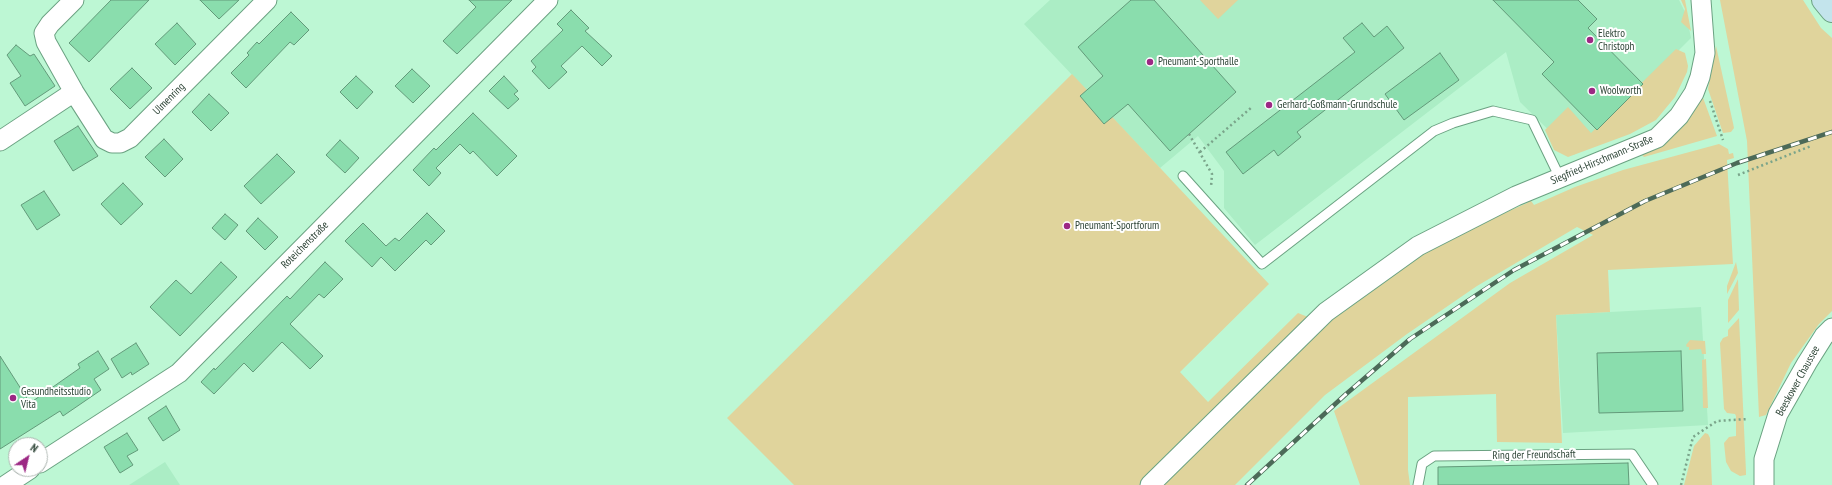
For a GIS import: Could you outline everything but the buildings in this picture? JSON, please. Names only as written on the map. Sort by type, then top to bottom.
[{"type":"street","name":"Ulmenring","points":[[74,0],[50,24],[44,33],[46,42],[74,92],[104,139],[120,143],[130,138],[267,0]]},
{"type":"street","name":"Roteichenstraße","points":[[48,458],[179,373],[548,0]]},
{"type":"street","name":"Siegfried-Hirschmann-Straße","points":[[1150,485],[1326,312],[1418,246],[1516,196],[1657,138],[1679,116],[1694,93],[1700,77],[1704,59],[1704,46],[1700,0]]},
{"type":"street","points":[[1823,0],[1832,12]]},
{"type":"street","points":[[0,141],[74,92]]},
{"type":"street","name":"Beeskower Chaussee","points":[[1764,485],[1764,459],[1778,414],[1807,363],[1824,336],[1832,328]]},
{"type":"street","points":[[6,485],[18,477]]},
{"type":"lane","points":[[1183,176],[1262,264],[1434,131],[1453,123],[1493,111],[1532,120],[1560,178]]},
{"type":"lane","name":"Ring der Freundschaft","points":[[1418,485],[1422,464],[1434,456],[1632,454],[1653,485]]},
{"type":"path","points":[[1709,98],[1723,140]]},
{"type":"path","points":[[1200,152],[1252,107]]},
{"type":"path","points":[[1189,134],[1212,174],[1209,206]]},
{"type":"path","points":[[1738,175],[1811,146]]},
{"type":"path","points":[[1681,485],[1694,437],[1717,421],[1748,419]]},
{"type":"shaded area","name":"Gerhard-Goßmann-Grundschule","points":[[1050,0],[1679,0],[1686,14],[1691,38],[1574,155],[1520,102],[1506,52],[1255,245],[1224,208],[1224,171],[1198,136],[1160,168],[1024,24]]},
{"type":"shaded area","points":[[1200,0],[1238,0],[1218,19]]},
{"type":"shaded area","points":[[1681,0],[1685,0],[1691,31],[1681,22],[1685,9]]},
{"type":"shaded area","points":[[1720,0],[1803,0],[1821,28],[1832,38],[1832,311],[1819,324],[1791,363],[1766,415],[1759,417],[1747,141]]},
{"type":"shaded area","points":[[1716,46],[1734,128],[1731,132],[1723,133],[1708,89]]},
{"type":"shaded area","points":[[1676,49],[1685,53],[1688,66],[1687,72],[1675,97],[1656,120],[1630,134],[1568,157],[1554,150],[1545,130],[1568,107],[1591,133]]},
{"type":"shaded area","name":"Pneumant-Sportforum","points":[[1072,74],[1269,284],[1180,372],[1208,402],[1298,313],[1323,323],[1345,311],[1370,290],[1411,261],[1462,232],[1527,203],[1529,198],[1534,205],[1575,187],[1623,170],[1719,144],[1728,149],[1729,154],[1733,153],[1734,158],[1727,160],[1733,264],[1608,270],[1610,312],[1556,315],[1562,443],[1497,442],[1496,394],[1408,397],[1408,470],[1410,485],[1360,485],[1334,411],[1510,283],[1593,235],[1577,227],[1477,286],[1407,334],[1325,395],[1235,485],[794,485],[727,418]]},
{"type":"shaded area","points":[[1702,95],[1717,136],[1644,157],[1642,155],[1652,149]]},
{"type":"shaded area","points":[[1736,262],[1738,273],[1727,294],[1727,286]]},
{"type":"shaded area","points":[[1738,279],[1739,310],[1728,323],[1728,300]]},
{"type":"shaded area","points":[[1701,307],[1708,425],[1563,433],[1556,315]]},
{"type":"shaded area","points":[[1739,318],[1746,472],[1746,475],[1740,476],[1731,471],[1726,462],[1724,443],[1729,437],[1736,436],[1736,416],[1735,414],[1727,413],[1724,409],[1720,343],[1723,338],[1728,336],[1728,330]]},
{"type":"shaded area","points":[[1690,340],[1705,341],[1706,354],[1702,354],[1701,349],[1689,350],[1689,347],[1686,345]]},
{"type":"shaded area","points":[[1706,359],[1708,408],[1703,408],[1702,360]]},
{"type":"shaded area","points":[[1705,433],[1708,434],[1710,438],[1712,485],[1684,485],[1694,446]]},
{"type":"shaded area","points":[[165,462],[180,485],[129,485]]},
{"type":"railway","points":[[1247,485],[1345,395],[1410,339],[1514,270],[1645,201],[1737,163],[1832,132]]},
{"type":"place","name":"Elektro Christoph","points":[[1590,40]]},
{"type":"place","name":"Pneumant-Sporthalle","points":[[1150,62]]},
{"type":"place","name":"Woolworth","points":[[1592,91]]},
{"type":"place","name":"Gerhard-Goßmann-Grundschule","points":[[1269,105]]},
{"type":"place","name":"Pneumant-Sportforum","points":[[1067,226]]},
{"type":"place","name":"Gesundheitsstudio Vita","points":[[13,398]]}]
